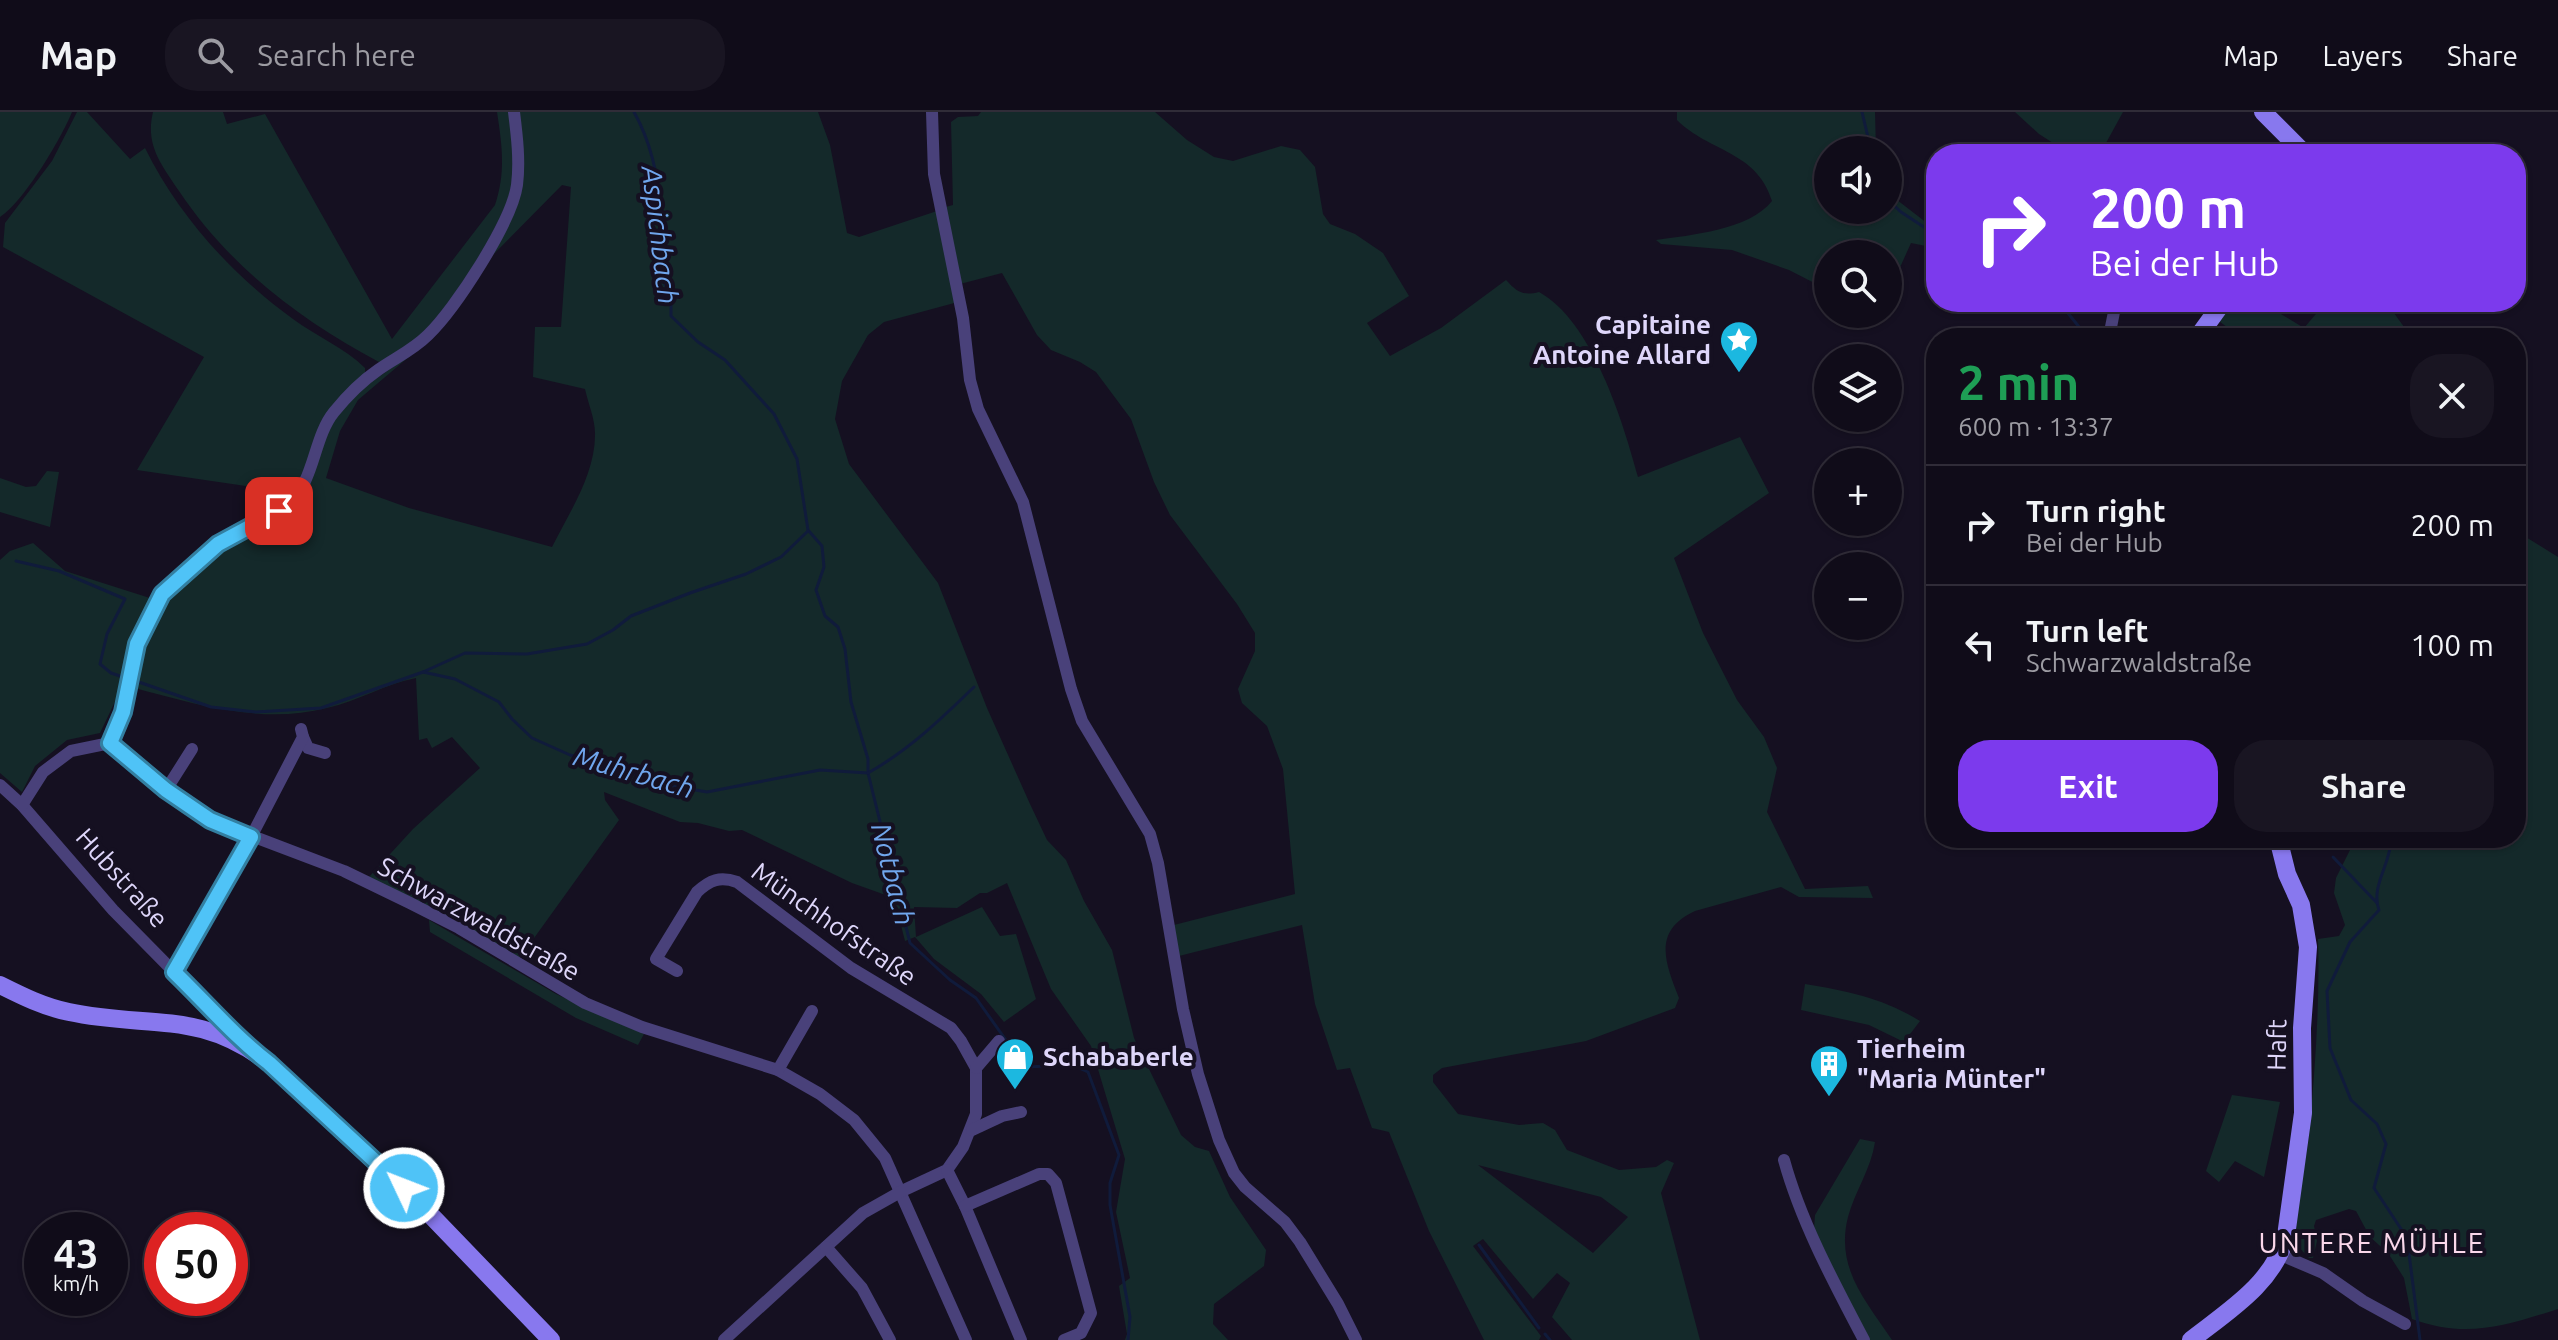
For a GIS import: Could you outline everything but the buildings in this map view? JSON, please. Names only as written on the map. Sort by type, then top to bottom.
[{"type":"main road","points":[[2263,112],[2295,144]]},
{"type":"main road","name":"Haft","points":[[2191,1340],[2271,1271],[2281,1255],[2286,1236],[2303,1113],[2302,1028],[2308,947],[2301,905],[2287,874],[2280,848]]},
{"type":"main road","points":[[0,985],[29,1000],[66,1012],[194,1026],[246,1045]]},
{"type":"main road","name":"Hubstraße","points":[[246,1045],[420,1204],[551,1340]]},
{"type":"street","points":[[22,805],[43,772],[71,751],[110,743],[123,712],[137,644],[162,594],[218,544],[293,501],[303,485],[331,415],[377,371],[404,355],[428,335],[451,308],[493,241],[511,205],[517,186],[518,146],[514,112]]},
{"type":"street","points":[[932,112],[934,174],[963,318],[970,380],[978,409],[1023,502],[1082,721],[1150,834],[1158,863],[1183,1009],[1198,1074],[1219,1140],[1234,1173],[1245,1187],[1285,1222],[1300,1242],[1356,1340]]},
{"type":"street","points":[[174,972],[251,837],[302,733],[308,748],[325,753]]},
{"type":"street","name":"Schwarzwaldstraße","points":[[110,743],[166,790],[210,820],[344,871],[410,903],[459,928],[585,1003],[642,1027],[778,1070],[820,1094],[854,1120],[885,1158],[966,1340]]},
{"type":"street","points":[[166,790],[192,749]]},
{"type":"street","name":"Hubstraße","points":[[0,785],[22,805],[113,910],[246,1045]]},
{"type":"street","name":"Münchhofstraße","points":[[677,971],[656,959],[697,892],[706,883],[719,878],[728,879],[737,882],[851,968],[951,1028],[976,1068]]},
{"type":"street","points":[[778,1070],[812,1011]]},
{"type":"street","points":[[724,1340],[863,1213],[947,1170],[972,1130],[976,1114],[976,1068],[999,1041]]},
{"type":"street","points":[[972,1130],[1002,1116],[1021,1112]]},
{"type":"street","points":[[1784,1160],[1798,1206],[1864,1340]]},
{"type":"street","points":[[947,1170],[1021,1340]]},
{"type":"street","points":[[965,1206],[1039,1174],[1048,1174],[1056,1183],[1091,1313],[1081,1333],[1064,1340]]},
{"type":"street","points":[[826,1247],[862,1288],[890,1340]]},
{"type":"street","points":[[2281,1255],[2323,1273],[2363,1301],[2405,1324]]},
{"type":"green space","points":[[0,112],[72,112],[51,153],[30,184],[0,217]]},
{"type":"green space","points":[[77,112],[87,112],[130,159],[145,148],[173,197],[228,263],[270,302],[365,368],[365,373],[340,398],[304,474],[286,501],[287,492],[137,470],[204,357],[3,247],[5,223],[52,161]]},
{"type":"green space","points":[[153,112],[223,112],[227,124],[265,114],[392,339],[495,205],[502,170],[497,112],[511,112],[514,152],[510,192],[492,234],[436,318],[416,341],[396,356],[379,362],[294,309],[243,267],[220,243],[179,191],[156,154],[151,134]]},
{"type":"green space","points":[[518,112],[818,112],[830,145],[847,233],[859,237],[937,211],[958,302],[884,322],[868,335],[842,381],[835,419],[849,464],[938,583],[987,708],[1047,840],[1066,860],[1084,901],[1112,950],[1134,1038],[1181,1135],[1195,1147],[1209,1151],[1230,1197],[1266,1250],[1264,1266],[1214,1304],[1213,1324],[1228,1340],[1125,1340],[1127,1334],[1119,1286],[1130,1278],[1116,1212],[1125,1159],[1091,1046],[1051,989],[1007,883],[987,893],[980,893],[957,908],[914,907],[916,937],[982,907],[1000,936],[1016,934],[1036,999],[1004,1022],[981,994],[934,959],[915,937],[905,941],[894,898],[852,883],[742,830],[729,831],[680,822],[604,792],[605,800],[619,820],[519,959],[369,877],[413,829],[480,768],[452,737],[432,748],[427,738],[419,740],[416,678],[327,708],[278,714],[228,710],[131,687],[149,627],[173,589],[226,545],[283,513],[333,419],[363,388],[417,350],[358,400],[340,431],[326,478],[409,508],[552,547],[586,478],[594,448],[595,428],[585,389],[533,377],[535,327],[561,327],[571,187],[562,185],[483,265],[517,201]]},
{"type":"green space","points":[[981,112],[1155,112],[1187,140],[1214,157],[1233,161],[1281,146],[1300,150],[1315,167],[1323,214],[1330,224],[1355,234],[1383,253],[1409,296],[1367,323],[1390,356],[1441,328],[1506,280],[1521,292],[1539,292],[1558,306],[1575,325],[1603,374],[1638,477],[1740,437],[1769,493],[1674,558],[1703,633],[1737,700],[1764,737],[1777,768],[1767,812],[1805,889],[1868,886],[1873,898],[1799,897],[1781,887],[1695,911],[1681,919],[1667,938],[1667,960],[1679,998],[1675,1008],[1586,1041],[1442,1068],[1433,1075],[1433,1082],[1458,1114],[1519,1125],[1543,1123],[1555,1130],[1567,1150],[1619,1170],[1656,1167],[1667,1160],[1674,1163],[1661,1193],[1700,1340],[1572,1340],[1552,1317],[1570,1283],[1557,1273],[1533,1299],[1483,1239],[1473,1246],[1541,1336],[1539,1340],[1484,1340],[1429,1231],[1389,1132],[1372,1128],[1350,1068],[1337,1070],[1315,1004],[1302,925],[1175,957],[1170,926],[1295,894],[1283,769],[1267,726],[1242,703],[1238,689],[1255,651],[1255,633],[1170,515],[1154,482],[1131,419],[1096,372],[1051,350],[1037,335],[1002,273],[960,284],[942,208],[953,205],[951,122],[958,117],[978,116]],"holes":[[[1478,1165],[1601,1197],[1628,1217],[1593,1253]]]},
{"type":"green space","points":[[1677,112],[1875,112],[1876,136],[1814,136],[1814,224],[1902,224],[1902,204],[1926,222],[1926,246],[1911,243],[1902,263],[1902,240],[1814,240],[1814,283],[1789,270],[1732,250],[1661,244],[1656,240],[1734,225],[1762,211],[1772,201],[1765,184],[1744,162],[1690,131],[1677,120]]},
{"type":"green space","points":[[2015,112],[2123,112],[2105,144],[2054,144]]},
{"type":"green space","points":[[2227,312],[2279,312],[2304,328],[2228,328],[2219,321]]},
{"type":"green space","points":[[2318,312],[2393,312],[2405,328],[2304,328]]},
{"type":"green space","points":[[47,471],[59,472],[50,527],[0,512],[0,478],[26,487],[36,486]]},
{"type":"green space","points":[[2526,537],[2558,557],[2558,1309],[2485,1328],[2450,1328],[2412,1319],[2404,1278],[2388,1253],[2370,1237],[2356,1211],[2349,1209],[2316,1220],[2317,1241],[2313,1258],[2301,1250],[2296,1227],[2315,1062],[2318,939],[2339,936],[2345,925],[2334,893],[2336,878],[2351,848],[2526,848]]},
{"type":"green space","points":[[33,543],[65,571],[153,599],[134,640],[123,685],[100,733],[67,740],[35,766],[22,792],[0,773],[0,560],[10,551]]},
{"type":"green space","points":[[429,920],[556,994],[644,1034],[638,1045],[576,1018],[430,932]]},
{"type":"green space","points":[[1805,984],[1864,996],[1920,1021],[1904,1042],[1869,1025],[1801,1010]]},
{"type":"green space","points":[[2232,1095],[2280,1102],[2264,1177],[2235,1161],[2219,1182],[2206,1171]]},
{"type":"green space","points":[[1860,1139],[1875,1142],[1848,1217],[1846,1252],[1855,1283],[1892,1340],[1867,1340],[1814,1229],[1815,1215]]},
{"type":"waterway","name":"Aspichbach","points":[[634,112],[645,136],[656,175],[661,215],[660,266],[671,294],[671,316],[698,342],[725,360],[774,414],[797,459],[808,530],[822,546],[824,567],[816,590],[825,616],[838,627],[845,649],[851,702],[868,759],[868,773],[910,943],[950,980],[976,998],[1025,1067],[1072,1065],[1088,1072],[1119,1155],[1110,1183],[1110,1205],[1130,1317],[1128,1340]]},
{"type":"waterway","points":[[1862,112],[1868,136]]},
{"type":"waterway","points":[[1902,213],[1926,228]]},
{"type":"waterway","points":[[2067,312],[2080,328]]},
{"type":"waterway","name":"Muhrbach","points":[[423,672],[465,653],[527,654],[587,644],[631,616],[746,574],[781,557],[808,531]]},
{"type":"waterway","name":"Muhrbach","points":[[16,561],[59,571],[125,599],[107,634],[100,664],[111,673],[126,678]]},
{"type":"waterway","name":"Muhrbach","points":[[133,680],[211,707],[256,712],[321,708],[423,672],[455,679],[499,702],[532,738],[570,755],[619,768],[661,784],[707,792],[820,770],[868,773]]},
{"type":"waterway","points":[[868,773],[911,744],[974,687]]},
{"type":"waterway","points":[[2390,848],[2377,892],[2379,910],[2350,942],[2327,991],[2330,1048],[2351,1100],[2377,1124],[2386,1144],[2374,1188],[2407,1238],[2420,1340]]},
{"type":"waterway","points":[[2333,857],[2377,903]]},
{"type":"waterway","points":[[1479,1245],[1539,1328]]},
{"type":"waterway","points":[[1545,1334],[1550,1340]]},
{"type":"place","name":"Capitaine Antoine Allard","points":[[1739,374]]},
{"type":"place","name":"Schababerle","points":[[1015,1091]]},
{"type":"place","name":"Tierheim \"Maria Münter\"","points":[[1829,1098]]},
{"type":"district","name":"UNTERE MÜHLE","points":[[2372,1243]]},
{"type":"route","points":[[279,511],[218,544],[162,594],[137,644],[123,712],[110,743],[166,790],[210,820],[251,837],[174,972],[246,1045],[404,1188]]},
{"type":"water label","name":"Notbach","points":[[893,874]]}]
